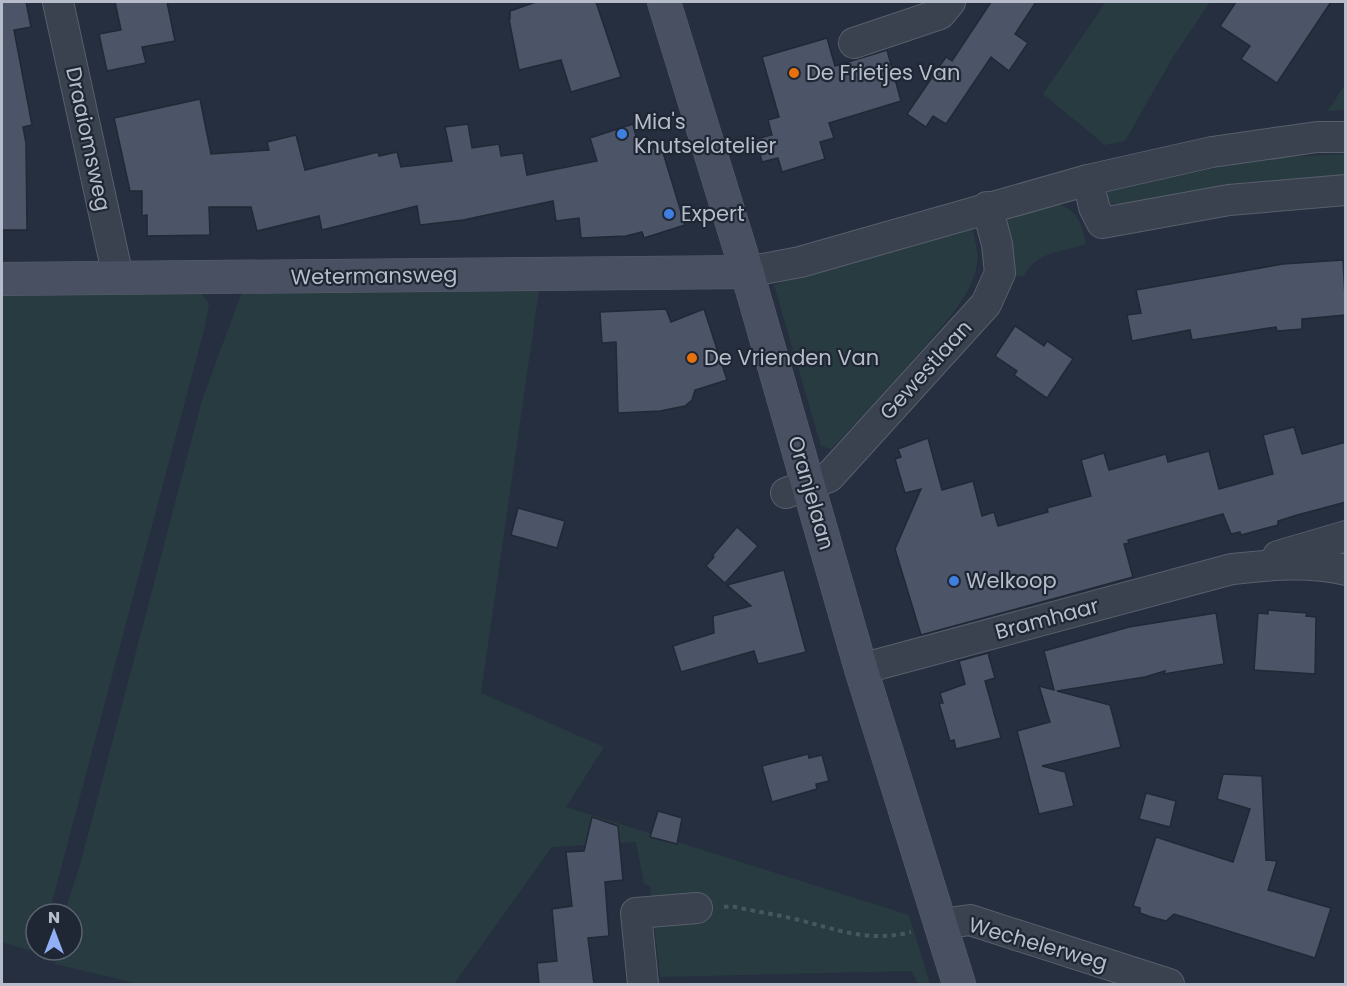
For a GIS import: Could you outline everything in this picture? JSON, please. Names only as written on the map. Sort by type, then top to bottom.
[{"type":"street","name":"Draaiomsweg","points":[[58,2],[118,277]]},
{"type":"street","name":"Oranjelaan","points":[[664,2],[747,272],[797,489],[861,669],[929,927],[959,984]]},
{"type":"street","points":[[854,43],[940,14],[950,2]]},
{"type":"street","points":[[747,272],[800,262],[1088,180],[1212,152],[1317,137],[1346,137]]},
{"type":"street","points":[[1088,180],[1094,207],[1102,223],[1229,200],[1346,190]]},
{"type":"street","name":"Gewestlaan","points":[[797,489],[829,477],[986,304],[1000,273],[997,244],[987,207]]},
{"type":"street","name":"Wetermansweg","points":[[2,279],[747,272]]},
{"type":"street","name":"Bramhaar","points":[[861,669],[1346,536]]},
{"type":"street","name":"Bramhaar","points":[[1232,569],[1276,564],[1303,564],[1346,570]]},
{"type":"street","points":[[643,984],[636,913],[697,908]]},
{"type":"street","name":"Wechelerweg","points":[[929,927],[970,920],[1169,984]]},
{"type":"path","points":[[697,908],[731,906],[795,919],[856,936],[895,936],[929,927]]},
{"type":"green space","points":[[1106,2],[1210,2],[1173,57],[1125,141],[1105,145],[1043,94]]},
{"type":"green space","points":[[1345,84],[1345,110],[1328,111]]},
{"type":"green space","points":[[1345,154],[1345,178],[1139,205],[1106,203],[1109,189],[1237,164],[1289,157]]},
{"type":"green space","points":[[1057,204],[1070,210],[1078,219],[1086,244],[1043,257],[1029,268],[1024,276],[1010,277],[998,218]]},
{"type":"green space","points":[[972,228],[977,248],[977,264],[962,301],[914,359],[831,449],[821,446],[774,285],[946,233]]},
{"type":"green space","points":[[541,277],[481,693],[604,747],[566,807],[909,915],[930,984],[918,984],[911,971],[660,977],[650,886],[644,884],[636,842],[552,847],[454,984],[139,984],[55,964],[55,962],[84,962],[84,902],[68,902],[80,865],[202,400],[245,284]]},
{"type":"green space","points":[[2,292],[201,292],[209,304],[205,326],[52,902],[24,902],[24,949],[2,942]]},
{"type":"building","points":[[2,2],[26,2],[31,27],[14,30],[32,125],[23,127],[26,143],[27,230],[2,230]]},
{"type":"building","points":[[115,2],[167,2],[175,41],[142,47],[146,63],[107,71],[99,34],[121,30]]},
{"type":"building","points":[[536,2],[596,2],[621,77],[571,92],[561,60],[519,70],[509,19],[510,11]]},
{"type":"building","points":[[991,2],[1036,2],[1015,34],[1028,43],[1009,71],[991,57],[946,124],[933,116],[926,127],[907,114],[946,57],[952,61]]},
{"type":"building","points":[[1236,2],[1331,2],[1277,83],[1241,59],[1250,46],[1220,26]]},
{"type":"building","points":[[827,38],[835,66],[887,50],[901,101],[829,123],[834,138],[820,142],[825,159],[782,172],[778,158],[762,162],[756,139],[772,135],[768,120],[779,117],[762,57]]},
{"type":"building","points":[[200,99],[211,154],[269,150],[267,142],[296,135],[305,170],[378,152],[379,156],[397,152],[401,167],[452,161],[445,127],[468,124],[472,148],[499,144],[501,156],[523,153],[527,175],[597,161],[590,138],[633,124],[640,152],[661,146],[685,225],[644,238],[642,232],[626,236],[581,238],[579,218],[556,221],[553,201],[463,220],[420,225],[417,206],[322,230],[319,216],[257,231],[251,207],[209,207],[210,235],[147,236],[147,215],[142,216],[142,191],[130,191],[114,118]]},
{"type":"building","points":[[1343,260],[1346,315],[1302,319],[1302,329],[1277,331],[1276,327],[1192,340],[1190,330],[1132,341],[1127,315],[1141,313],[1136,290],[1283,264]]},
{"type":"building","points":[[666,309],[671,322],[704,309],[727,380],[695,390],[692,400],[685,406],[660,411],[618,413],[616,342],[602,343],[600,312]]},
{"type":"building","points":[[1015,326],[1044,346],[1047,341],[1073,359],[1047,398],[1014,375],[1017,371],[995,356]]},
{"type":"building","points":[[1294,427],[1302,454],[1346,442],[1346,502],[1297,515],[1278,521],[1278,525],[1241,535],[1240,532],[1231,534],[1223,514],[1128,540],[1129,543],[1124,544],[1133,577],[921,635],[895,549],[921,489],[905,493],[895,459],[901,457],[898,449],[928,438],[942,490],[973,481],[982,516],[994,512],[998,526],[1048,512],[1047,508],[1091,496],[1081,460],[1104,453],[1109,470],[1166,454],[1168,462],[1209,451],[1219,489],[1273,474],[1263,435]]},
{"type":"building","points":[[518,508],[565,521],[557,548],[511,535]]},
{"type":"building","points":[[737,527],[758,546],[725,583],[706,566]]},
{"type":"building","points":[[784,570],[806,652],[758,664],[754,651],[681,672],[673,646],[714,633],[713,616],[751,606],[727,585]]},
{"type":"building","points":[[1268,610],[1307,613],[1306,616],[1316,617],[1315,674],[1254,670],[1258,613],[1268,614]]},
{"type":"building","points":[[1216,613],[1224,664],[1164,674],[1165,671],[1145,677],[1057,691],[1110,705],[1121,747],[1042,766],[1065,772],[1074,806],[1039,814],[1017,731],[1050,722],[1039,686],[1054,690],[1044,651],[1129,627]]},
{"type":"building","points":[[988,653],[995,678],[985,681],[1001,738],[956,749],[954,740],[950,741],[939,703],[943,703],[940,693],[965,684],[959,661]]},
{"type":"building","points":[[808,754],[809,758],[822,755],[829,781],[816,784],[817,789],[772,802],[762,766]]},
{"type":"building","points":[[1223,774],[1262,776],[1266,860],[1277,861],[1268,890],[1331,908],[1315,958],[1174,914],[1166,921],[1151,917],[1140,913],[1140,908],[1133,906],[1156,837],[1233,862],[1250,809],[1217,799]]},
{"type":"building","points":[[1146,793],[1176,801],[1170,827],[1139,819]]},
{"type":"building","points":[[658,811],[682,818],[677,844],[650,837]]},
{"type":"building","points":[[592,817],[618,826],[623,880],[605,882],[609,936],[588,938],[594,984],[539,984],[537,963],[557,961],[552,909],[572,906],[566,852],[584,851]]},
{"type":"place","name":"De Frietjes Van","points":[[794,73]]},
{"type":"place","name":"Mia's Knutselatelier","points":[[622,134]]},
{"type":"place","name":"Expert","points":[[669,214]]},
{"type":"place","name":"De Vrienden Van","points":[[692,358]]},
{"type":"place","name":"Welkoop","points":[[954,581]]}]
